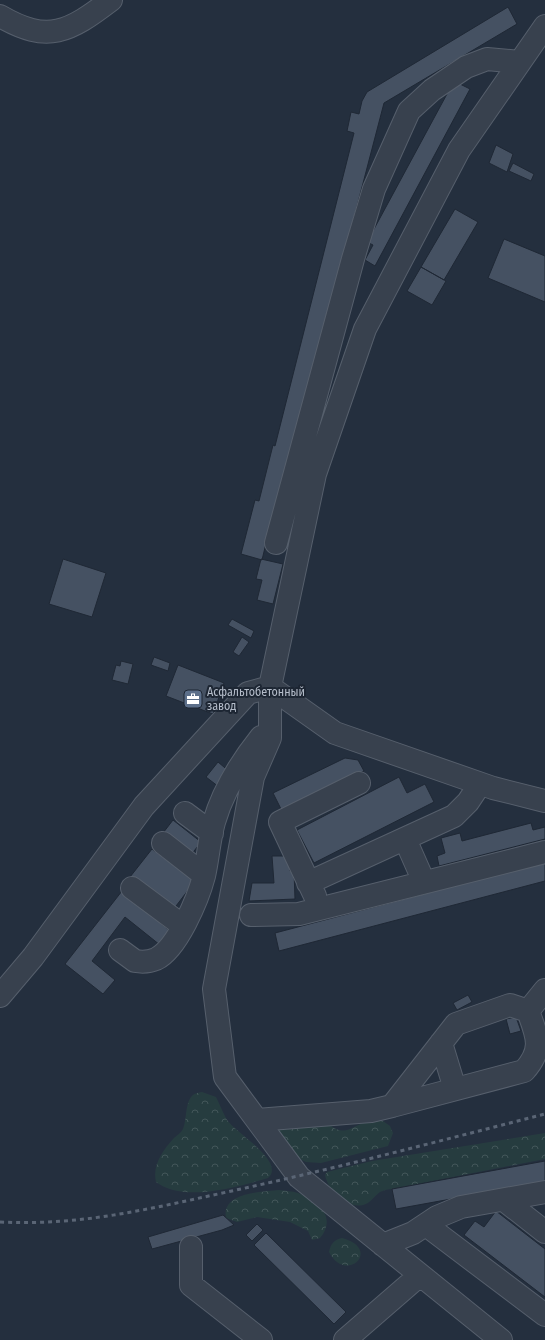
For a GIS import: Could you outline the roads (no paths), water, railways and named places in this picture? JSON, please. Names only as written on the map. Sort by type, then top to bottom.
[{"type":"lane","points":[[0,16],[18,27],[44,33],[63,30],[90,16],[111,0]]},
{"type":"lane","points":[[501,1340],[298,1177],[225,1077],[214,990],[253,778],[270,738],[270,686],[315,474],[365,329],[459,150],[545,26]]},
{"type":"lane","points":[[276,543],[353,259],[374,189],[409,111],[432,90],[466,67],[487,59],[520,62]]},
{"type":"lane","points":[[270,686],[335,733],[480,784],[545,801]]},
{"type":"lane","points":[[0,996],[33,957],[144,806],[248,693],[270,686]]},
{"type":"lane","points":[[120,950],[135,961],[155,960],[169,950],[183,926],[200,890],[214,822],[225,794],[242,763],[270,725]]},
{"type":"lane","points":[[320,908],[280,822],[359,783]]},
{"type":"lane","points":[[308,883],[454,816],[468,802],[480,784]]},
{"type":"lane","points":[[185,813],[212,834]]},
{"type":"lane","points":[[405,838],[424,882]]},
{"type":"lane","points":[[162,843],[204,875]]},
{"type":"lane","points":[[251,915],[299,914],[545,852]]},
{"type":"lane","points":[[132,888],[183,926]]},
{"type":"lane","points":[[528,1011],[545,990]]},
{"type":"lane","points":[[392,1106],[456,1024],[510,1005],[528,1011]]},
{"type":"lane","points":[[257,1120],[371,1111],[524,1070],[534,1059],[538,1038],[528,1011]]},
{"type":"lane","points":[[441,1044],[455,1089]]},
{"type":"lane","points":[[383,1245],[413,1233],[437,1217],[461,1207],[545,1192]]},
{"type":"lane","points":[[504,1200],[545,1232]]},
{"type":"lane","points":[[426,1225],[545,1315]]},
{"type":"lane","points":[[191,1247],[191,1284],[261,1340]]},
{"type":"lane","points":[[345,1340],[420,1275]]},
{"type":"railway","points":[[0,1222],[30,1223],[87,1219],[142,1210],[307,1174],[545,1114]]},
{"type":"place","name":"Асфальтобетонный завод","points":[[193,699]]}]
